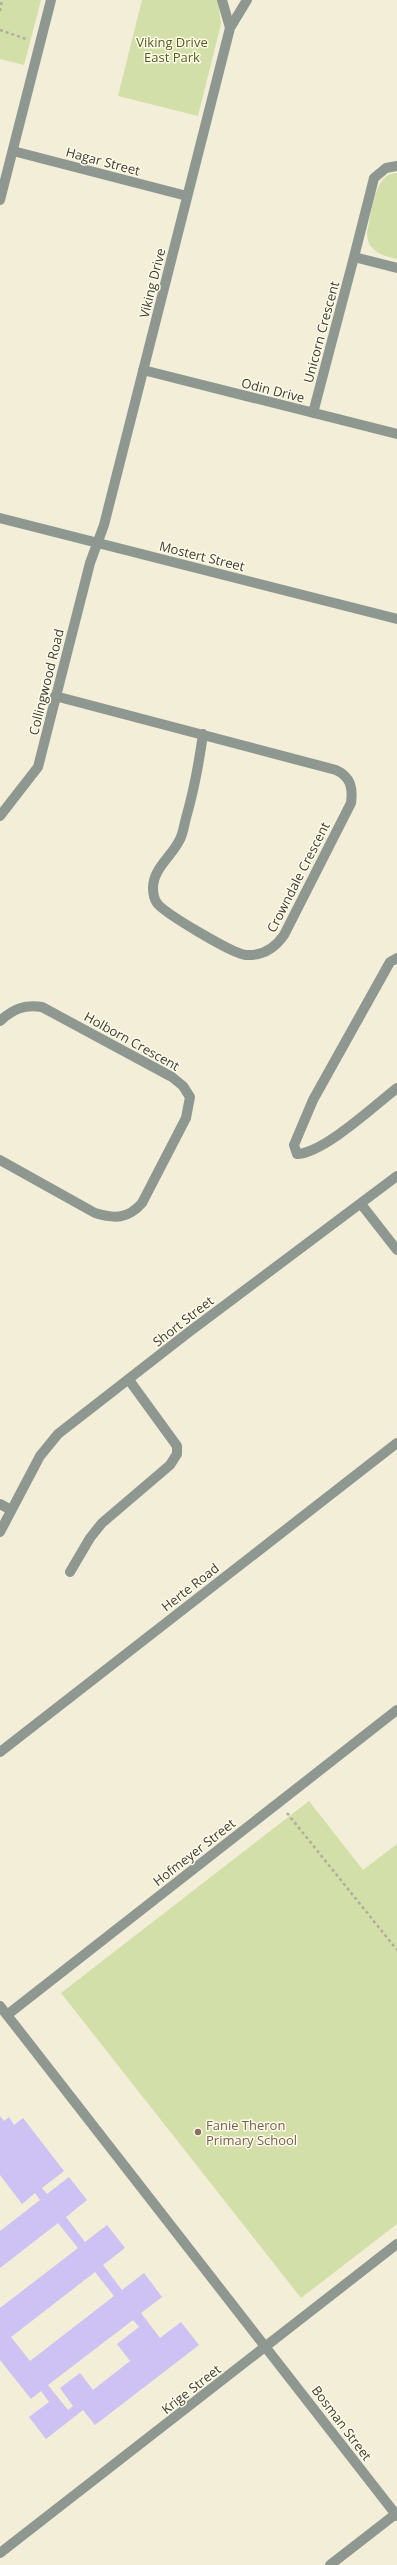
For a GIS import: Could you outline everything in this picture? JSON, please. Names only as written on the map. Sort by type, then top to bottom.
[{"type":"street","points":[[0,200],[51,0]]},
{"type":"street","points":[[222,0],[230,28]]},
{"type":"street","name":"Viking Drive","points":[[97,543],[104,526],[230,28],[247,0]]},
{"type":"street","name":"Hagar Street","points":[[13,151],[187,196]]},
{"type":"street","name":"Unicorn Crescent","points":[[313,413],[374,178],[386,168],[397,166]]},
{"type":"street","points":[[354,257],[397,268]]},
{"type":"street","name":"Odin Drive","points":[[143,370],[397,434]]},
{"type":"street","name":"Mostert Street","points":[[0,518],[397,619]]},
{"type":"street","name":"Collingwood Road","points":[[0,816],[38,767],[90,563],[97,543]]},
{"type":"street","name":"Crowndale Crescent","points":[[55,696],[203,734],[336,770],[344,774],[352,788],[351,803],[284,935],[278,943],[263,953],[246,955],[232,951],[171,915],[157,903],[154,898],[153,883],[158,871],[180,840],[196,780],[203,734]]},
{"type":"street","points":[[397,958],[390,962],[313,1100],[294,1146],[297,1154],[305,1153],[334,1137],[397,1088]]},
{"type":"street","name":"Holborn Crescent","points":[[0,1021],[20,1007],[30,1005],[42,1007],[172,1077],[183,1086],[190,1097],[186,1118],[142,1202],[136,1209],[123,1217],[108,1217],[95,1213],[0,1160]]},
{"type":"street","name":"Short Street","points":[[0,1532],[40,1456],[58,1434],[130,1380],[189,1332],[362,1204],[397,1176]]},
{"type":"street","points":[[362,1204],[397,1250]]},
{"type":"street","points":[[70,1572],[90,1538],[102,1523],[170,1465],[177,1454],[177,1446],[130,1380]]},
{"type":"street","name":"Herte Road","points":[[0,1752],[397,1443]]},
{"type":"street","points":[[0,1504],[11,1510]]},
{"type":"street","name":"Hofmeyer Street","points":[[7,2015],[397,1710]]},
{"type":"street","points":[[0,2006],[7,2015]]},
{"type":"street","name":"Bosman Street","points":[[7,2015],[397,2514]]},
{"type":"street","name":"Krige Street","points":[[0,2553],[397,2244]]},
{"type":"street","points":[[330,2565],[397,2514]]},
{"type":"path","points":[[0,11],[2,0]]},
{"type":"path","points":[[0,30],[40,43]]},
{"type":"path","points":[[279,1802],[397,1950]]},
{"type":"green space","points":[[0,0],[41,0],[24,65],[0,59]]},
{"type":"green space","name":"Viking Drive East Park","points":[[142,0],[218,0],[221,24],[198,116],[118,96]]},
{"type":"green space","points":[[397,173],[397,259],[380,254],[372,248],[369,244],[367,232],[372,206],[378,187],[389,175]]},
{"type":"green space","points":[[309,1801],[363,1870],[397,1844],[397,2224],[301,2298],[61,1993]]},
{"type":"building","points":[[0,2116],[4,2121],[9,2117],[14,2125],[23,2118],[64,2171],[42,2188],[47,2194],[69,2177],[87,2200],[66,2217],[85,2242],[107,2225],[125,2248],[103,2265],[122,2290],[144,2273],[162,2297],[141,2313],[160,2338],[181,2322],[199,2345],[95,2425],[83,2410],[46,2439],[29,2417],[49,2402],[41,2391],[31,2399],[0,2360],[0,2308],[78,2248],[58,2223],[0,2268],[0,2231],[40,2200],[35,2193],[22,2204],[0,2175]],"holes":[[[95,2272],[114,2296],[30,2361],[11,2337]],[[133,2320],[139,2327],[117,2344],[130,2361],[93,2390],[80,2373],[60,2388],[73,2406],[68,2410],[48,2385]]]},
{"type":"place","name":"Fanie Theron Primary School","points":[[198,2132]]}]
